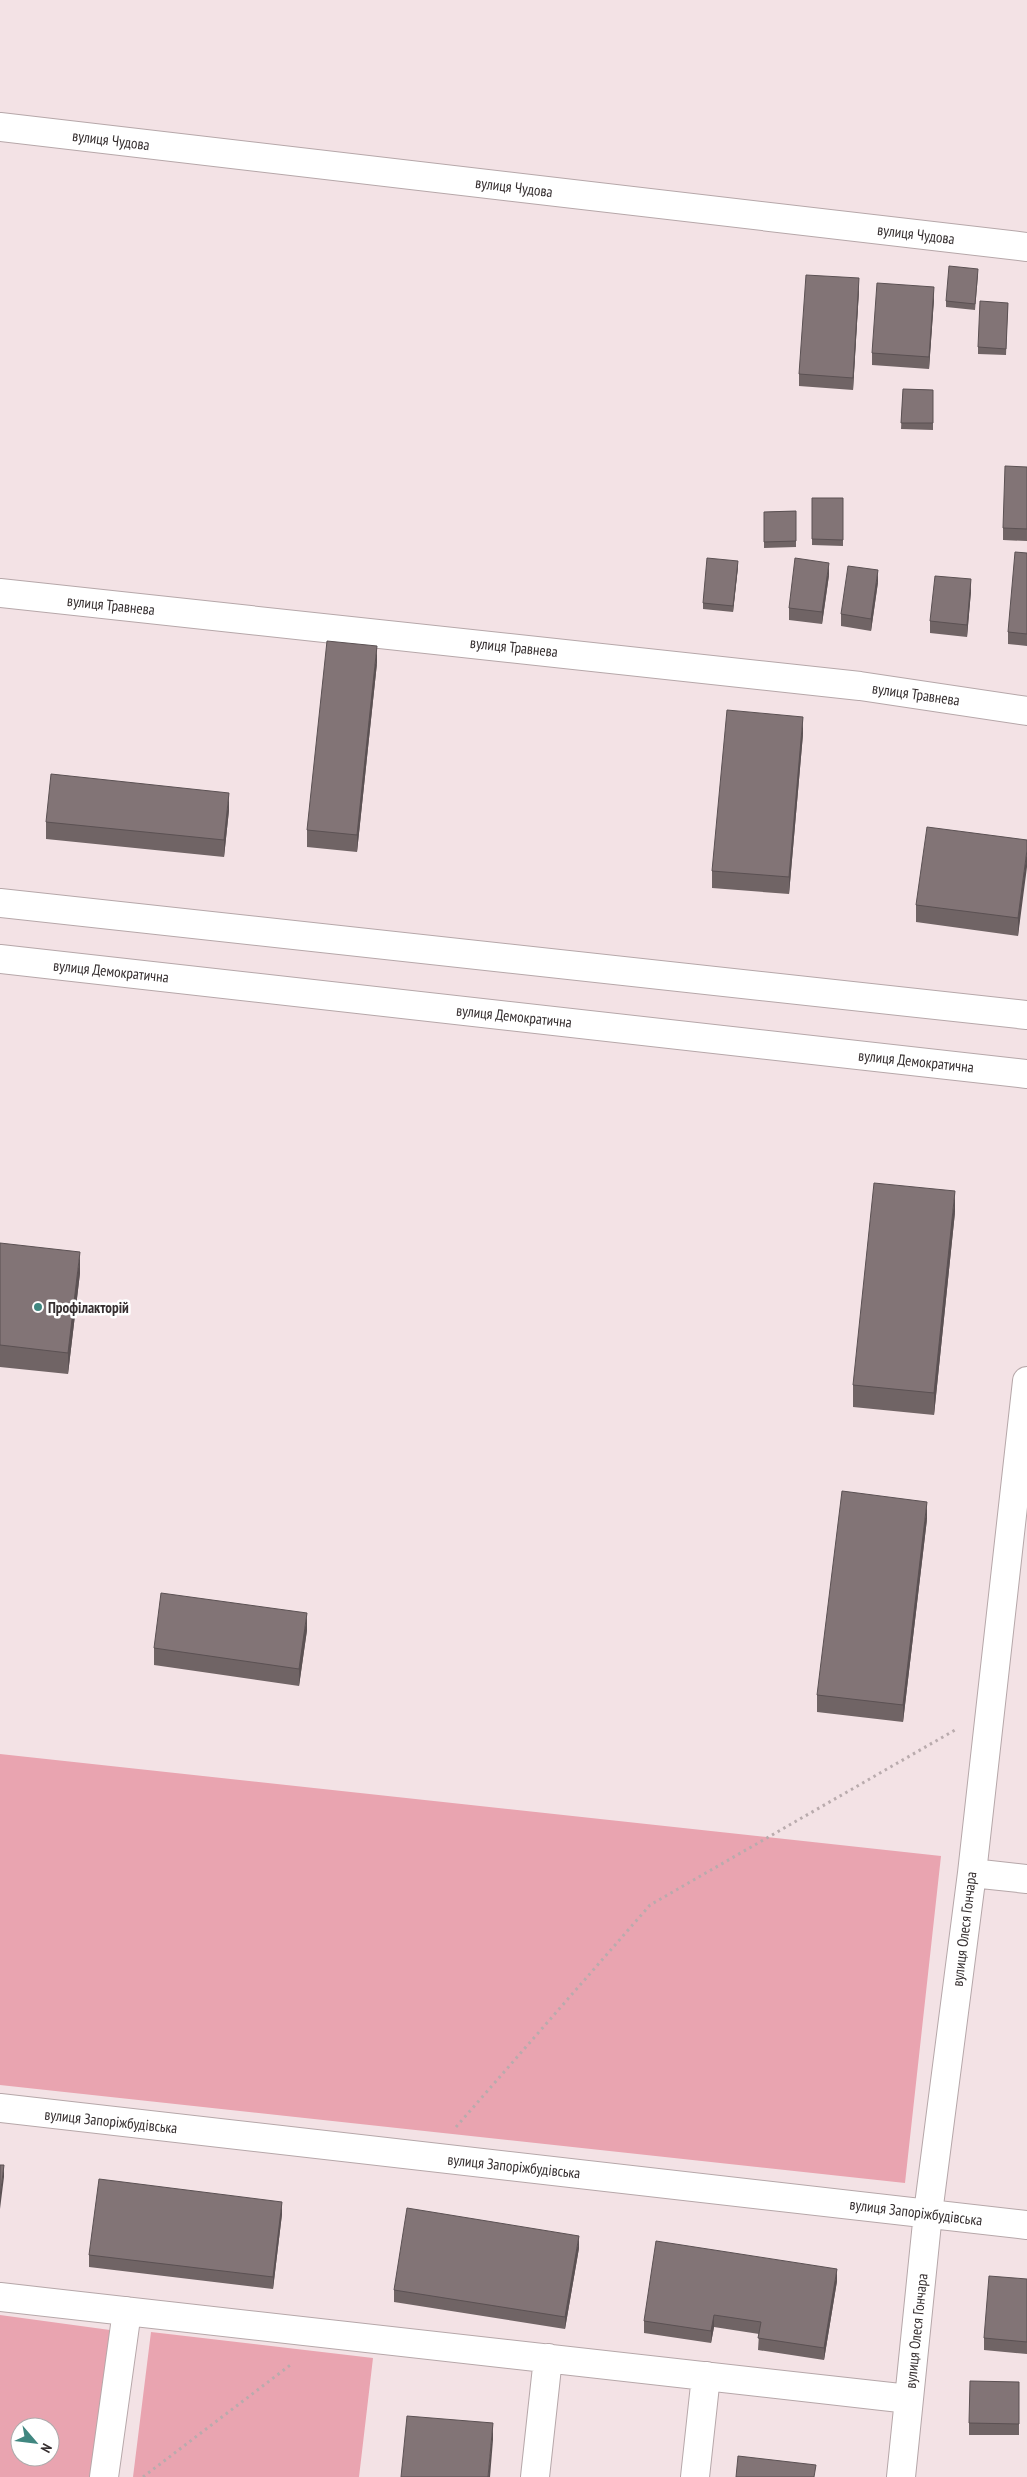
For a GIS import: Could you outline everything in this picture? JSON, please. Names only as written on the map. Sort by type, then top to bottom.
[{"type":"street","name":"вулиця Чудова","points":[[0,127],[1027,247]]},
{"type":"street","name":"вулиця Травнева","points":[[0,593],[860,686],[1027,710]]},
{"type":"street","points":[[0,903],[1027,1014]]},
{"type":"street","name":"вулиця Демократична","points":[[0,959],[1027,1074]]},
{"type":"street","name":"вулиця Олеся Гончара","points":[[901,2477],[928,2213],[972,1873],[990,1710],[1023,1467],[1027,1381]]},
{"type":"street","points":[[972,1873],[1027,1879]]},
{"type":"street","name":"вулиця Запоріжбудівська","points":[[0,2108],[1027,2225]]},
{"type":"street","points":[[0,2297],[909,2399]]},
{"type":"street","points":[[104,2477],[127,2311]]},
{"type":"street","points":[[535,2477],[548,2358]]},
{"type":"street","points":[[695,2477],[706,2376]]},
{"type":"path","points":[[429,2157],[650,1905],[990,1710]]},
{"type":"path","points":[[142,2477],[331,2334]]},
{"type":"shaded area","points":[[0,1754],[941,1856],[905,2183],[0,2085]]},
{"type":"shaded area","points":[[0,2315],[110,2330],[91,2477],[0,2477]]},
{"type":"shaded area","points":[[151,2332],[373,2358],[359,2477],[133,2477]]},
{"type":"building","points":[[949,266],[978,269],[975,304],[946,301]]},
{"type":"building","points":[[806,275],[859,278],[853,378],[799,374]]},
{"type":"building","points":[[877,283],[934,287],[929,357],[872,353]]},
{"type":"building","points":[[980,301],[1008,303],[1006,349],[978,347]]},
{"type":"building","points":[[903,389],[933,390],[933,423],[901,423]]},
{"type":"building","points":[[1005,466],[1027,467],[1027,529],[1003,528]]},
{"type":"building","points":[[812,498],[843,498],[843,540],[812,539]]},
{"type":"building","points":[[796,511],[796,541],[764,542],[764,512]]},
{"type":"building","points":[[1015,552],[1027,553],[1027,634],[1008,632]]},
{"type":"building","points":[[707,558],[738,561],[733,606],[703,603]]},
{"type":"building","points":[[795,558],[829,563],[822,612],[789,608]]},
{"type":"building","points":[[848,566],[878,570],[871,619],[841,614]]},
{"type":"building","points":[[935,576],[971,579],[967,625],[930,621]]},
{"type":"building","points":[[327,641],[377,646],[357,835],[307,830]]},
{"type":"building","points":[[727,710],[803,717],[789,877],[712,871]]},
{"type":"building","points":[[51,774],[229,793],[224,840],[46,822]]},
{"type":"building","points":[[927,827],[1027,840],[1018,918],[916,905]]},
{"type":"building","points":[[874,1183],[955,1191],[934,1393],[853,1385]]},
{"type":"building","name":"Профілакторій","points":[[0,1243],[80,1252],[68,1353],[0,1345]]},
{"type":"building","points":[[842,1491],[927,1502],[903,1705],[817,1695]]},
{"type":"building","points":[[161,1593],[307,1613],[299,1669],[154,1648]]},
{"type":"building","points":[[0,2165],[4,2165],[0,2197]]},
{"type":"building","points":[[99,2179],[282,2202],[273,2277],[89,2255]]},
{"type":"building","points":[[407,2208],[579,2236],[565,2317],[394,2290]]},
{"type":"building","points":[[656,2241],[837,2269],[824,2348],[758,2338],[761,2322],[714,2315],[711,2331],[644,2321]]},
{"type":"building","points":[[989,2276],[1027,2279],[1027,2342],[984,2338]]},
{"type":"building","points":[[970,2381],[1019,2382],[1019,2424],[969,2423]]},
{"type":"building","points":[[407,2416],[493,2423],[488,2477],[401,2477]]},
{"type":"building","points":[[738,2456],[816,2465],[814,2477],[736,2477]]},
{"type":"place","name":"Профілакторій","points":[[38,1307]]}]
